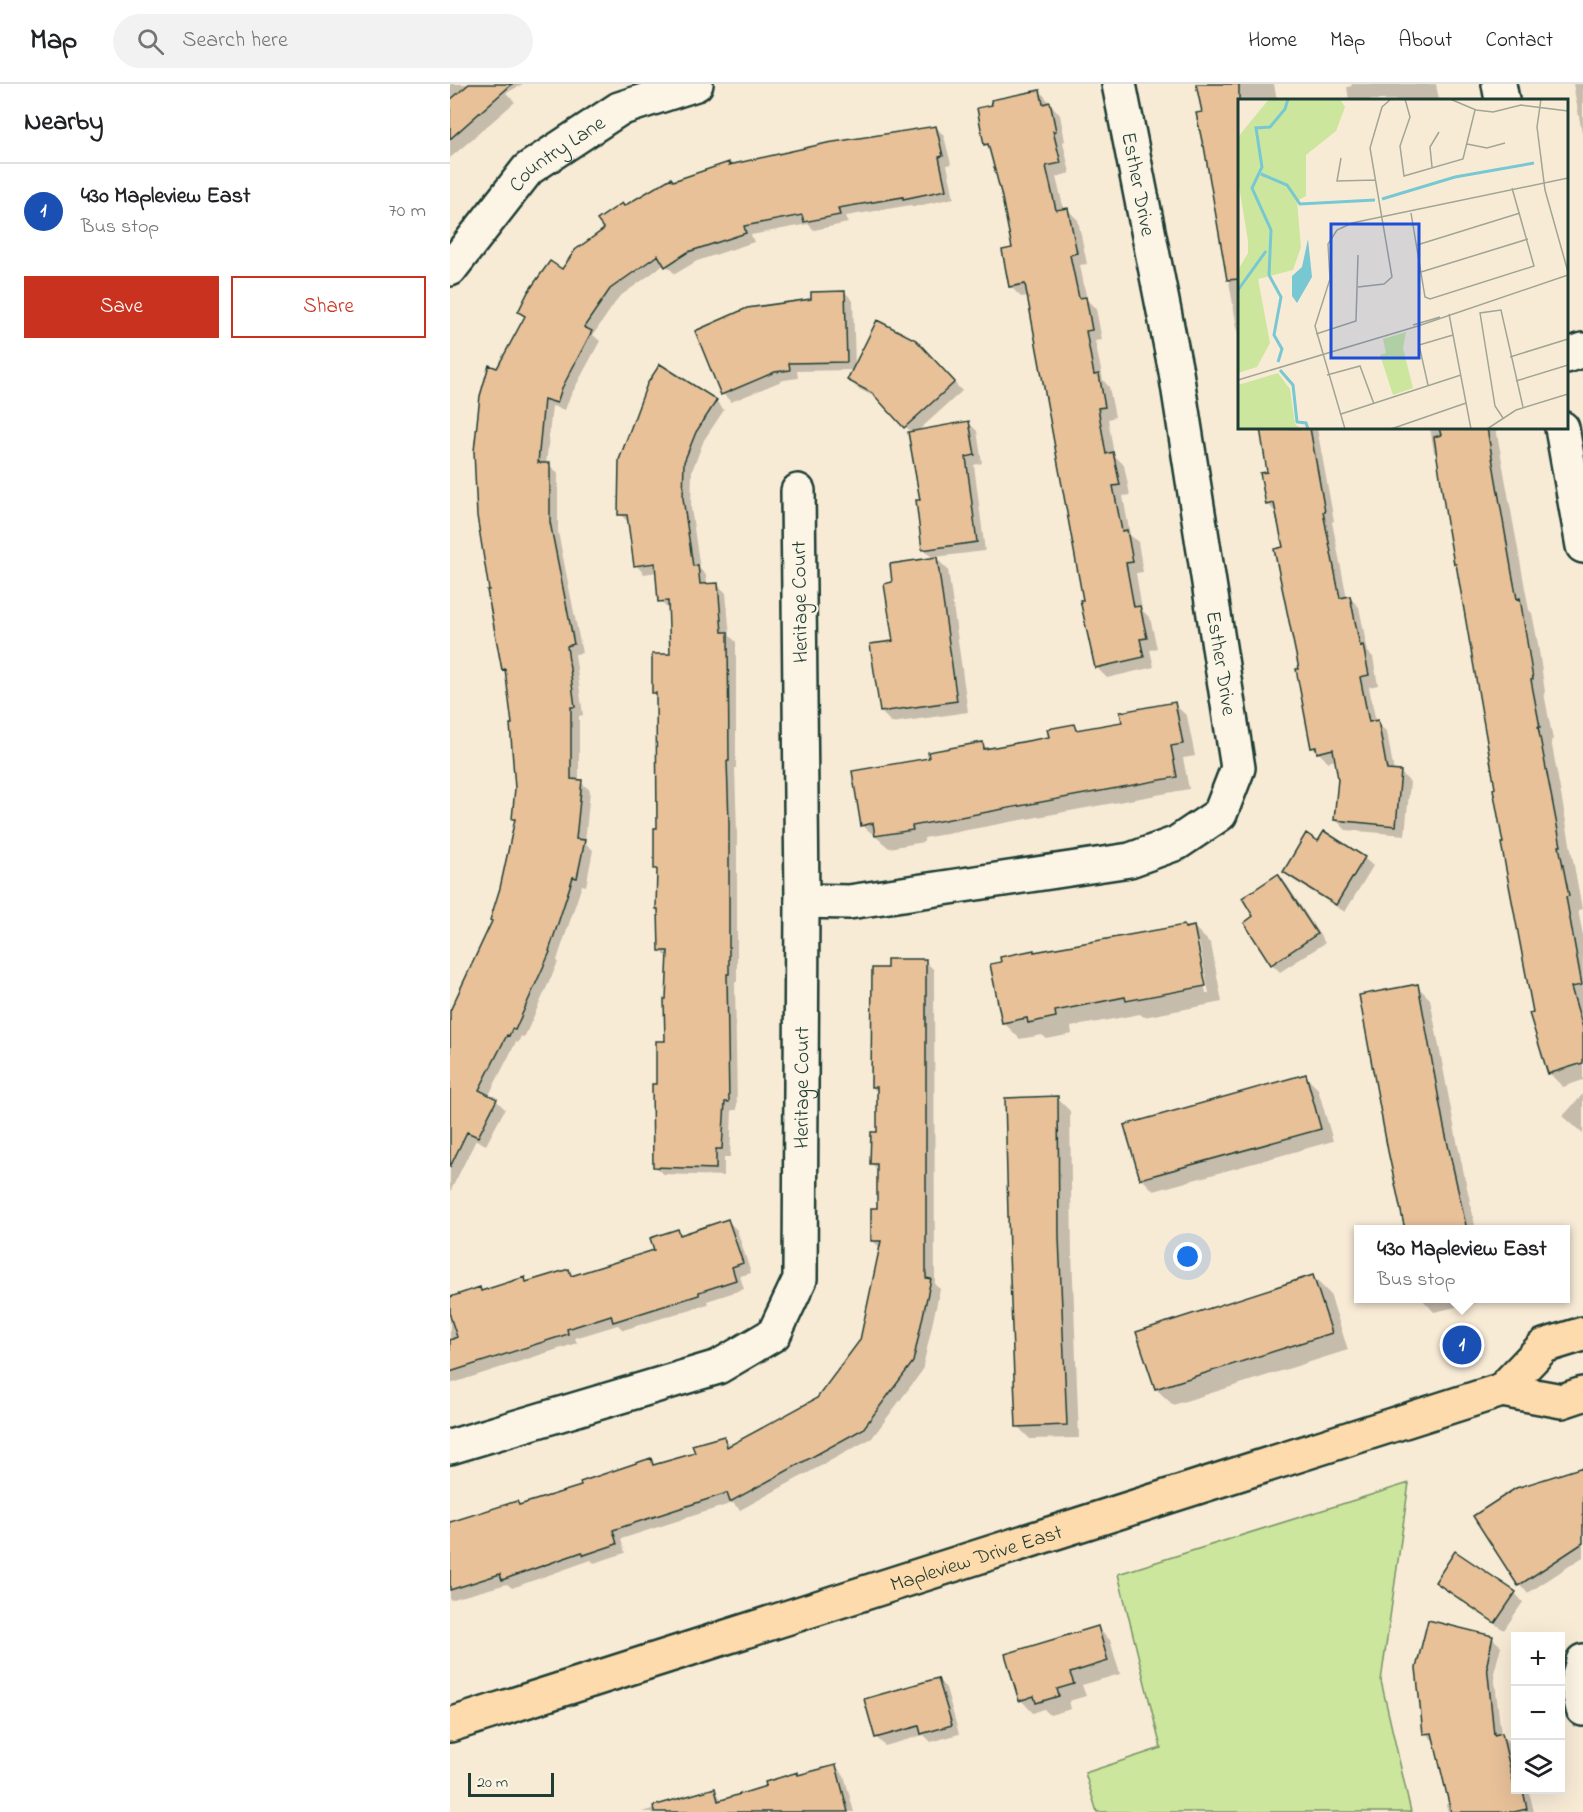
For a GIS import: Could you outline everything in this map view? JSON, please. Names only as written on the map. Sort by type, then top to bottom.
[{"type":"main road","name":"Mapleview Drive East","points":[[1502,1390],[1544,1346],[1583,1334]]},
{"type":"main road","name":"Mapleview Drive East","points":[[450,1725],[1502,1390],[1562,1401],[1583,1394]]},
{"type":"street","name":"Country Lane","points":[[450,269],[528,169],[620,109],[696,84]]},
{"type":"street","name":"Esther Drive","points":[[802,901],[849,902],[1130,860],[1177,843],[1220,814],[1238,768],[1176,372],[1119,84]]},
{"type":"street","points":[[1499,84],[1502,99]]},
{"type":"street","points":[[1568,355],[1583,350]]},
{"type":"street","points":[[1562,429],[1583,546]]},
{"type":"street","name":"Heritage Court","points":[[450,1447],[718,1367],[774,1334],[800,1279],[802,901],[798,491]]},
{"type":"street","points":[[1583,1661],[1577,1683],[1583,1709]]},
{"type":"green space","points":[[1409,1483],[1381,1681],[1411,1812],[1097,1812],[1085,1773],[1161,1748],[1118,1574]]},
{"type":"building","points":[[469,84],[512,84],[450,139],[450,100]]},
{"type":"building","points":[[1196,84],[1239,84],[1238,279],[1227,280],[1204,146],[1196,113],[1202,112]]},
{"type":"building","points":[[1040,90],[1043,104],[1050,102],[1056,131],[1053,131],[1061,163],[1046,166],[1056,210],[1068,208],[1077,253],[1070,255],[1079,298],[1086,297],[1092,330],[1086,331],[1094,375],[1099,374],[1105,407],[1098,408],[1106,454],[1113,452],[1120,485],[1113,486],[1122,531],[1127,530],[1133,562],[1126,563],[1134,607],[1140,606],[1147,638],[1140,639],[1144,657],[1095,668],[1080,600],[1083,600],[1025,284],[1009,287],[1002,250],[1012,248],[1001,193],[988,144],[984,145],[977,108],[992,105],[991,100]]},
{"type":"building","points":[[936,126],[943,156],[939,157],[946,190],[903,199],[903,197],[838,208],[840,215],[804,222],[802,215],[744,226],[746,233],[688,252],[665,267],[658,255],[610,289],[584,327],[592,331],[562,388],[557,403],[544,399],[538,463],[550,463],[550,522],[574,644],[567,646],[575,707],[571,707],[571,779],[582,780],[576,839],[585,840],[577,878],[573,877],[550,952],[515,1030],[512,1029],[509,1036],[507,1035],[479,1090],[497,1099],[478,1137],[467,1132],[450,1167],[450,1011],[492,921],[490,920],[500,888],[515,819],[512,819],[515,788],[510,724],[512,724],[505,669],[502,670],[487,590],[489,590],[477,516],[474,451],[480,396],[489,365],[497,368],[525,316],[518,312],[528,292],[550,261],[562,269],[575,250],[604,229],[597,220],[622,203],[624,206],[671,178],[673,181],[729,162],[729,165],[827,143]]},
{"type":"building","points":[[845,291],[847,362],[789,363],[790,370],[775,372],[721,395],[695,331],[747,308],[811,299],[811,292]]},
{"type":"building","points":[[877,320],[916,340],[955,382],[904,428],[872,393],[847,380]]},
{"type":"building","points":[[660,364],[717,400],[696,432],[684,462],[683,498],[693,566],[698,565],[700,584],[718,583],[722,632],[728,632],[729,1102],[725,1102],[722,1149],[716,1149],[716,1169],[653,1167],[652,1084],[656,1084],[656,1041],[665,1041],[664,999],[666,999],[668,951],[659,951],[658,909],[656,909],[657,869],[654,869],[654,828],[657,828],[656,693],[652,693],[652,654],[670,654],[668,601],[658,602],[655,563],[634,566],[627,515],[618,515],[619,460],[647,384]]},
{"type":"building","points":[[969,421],[975,455],[966,457],[977,542],[922,550],[916,500],[920,500],[908,432]]},
{"type":"building","points":[[1260,429],[1310,429],[1340,598],[1350,596],[1360,646],[1363,645],[1369,675],[1360,677],[1369,722],[1378,720],[1387,770],[1401,771],[1396,826],[1334,820],[1338,779],[1333,749],[1317,753],[1316,747],[1311,748],[1296,669],[1299,669],[1274,549],[1283,547],[1274,503],[1266,505],[1260,473],[1267,472]]},
{"type":"building","points":[[1439,429],[1487,429],[1517,599],[1520,598],[1540,727],[1538,727],[1561,846],[1559,846],[1569,896],[1566,897],[1582,985],[1571,987],[1583,1028],[1583,1063],[1548,1074],[1529,1013],[1533,1012],[1501,843],[1503,843],[1493,789],[1495,788],[1448,530],[1434,437],[1441,435]]},
{"type":"building","points":[[937,557],[957,701],[880,712],[870,644],[893,641],[884,584],[892,582],[890,564]]},
{"type":"building","points":[[1175,702],[1183,744],[1171,746],[1177,777],[912,826],[913,830],[875,836],[873,823],[861,826],[852,771],[929,758],[928,752],[983,742],[984,749],[1049,737],[1047,729],[1074,724],[1076,730],[1122,722],[1120,712]]},
{"type":"building","points":[[1324,831],[1365,857],[1336,905],[1283,872],[1306,833],[1318,841]]},
{"type":"building","points":[[1278,874],[1317,934],[1271,965],[1244,923],[1253,916],[1242,898]]},
{"type":"building","points":[[1184,925],[1185,928],[1194,926],[1206,986],[1126,1001],[1125,997],[1055,1011],[1056,1017],[1028,1023],[1027,1018],[1002,1023],[990,964],[1001,962],[1000,957]]},
{"type":"building","points":[[887,959],[926,959],[926,1278],[931,1279],[913,1362],[863,1429],[730,1502],[727,1493],[613,1530],[617,1544],[584,1555],[582,1552],[502,1580],[500,1574],[450,1590],[450,1522],[517,1501],[519,1505],[581,1486],[580,1482],[651,1458],[653,1465],[695,1453],[692,1445],[724,1436],[727,1447],[817,1398],[860,1340],[881,1241],[871,1241],[871,1208],[877,1208],[877,1164],[870,1164],[871,1132],[877,1132],[877,1087],[871,1087],[872,968],[887,968]]},
{"type":"building","points":[[1418,984],[1444,1127],[1466,1225],[1404,1225],[1359,995]]},
{"type":"building","points":[[1306,1074],[1321,1129],[1140,1179],[1124,1125]]},
{"type":"building","points":[[1058,1096],[1059,1238],[1067,1425],[1016,1427],[1005,1098]]},
{"type":"building","points":[[728,1219],[743,1263],[732,1267],[736,1280],[699,1292],[699,1295],[613,1322],[611,1315],[567,1329],[568,1334],[450,1372],[450,1340],[457,1337],[450,1316],[450,1297],[480,1287],[481,1291],[525,1277],[526,1282],[569,1269],[571,1276],[654,1250],[650,1238],[678,1229],[680,1235]]},
{"type":"building","points":[[1313,1275],[1332,1333],[1155,1389],[1136,1332]]},
{"type":"building","points":[[1583,1467],[1583,1543],[1518,1586],[1473,1516],[1516,1488]]},
{"type":"building","points":[[1455,1551],[1516,1592],[1495,1623],[1435,1582]]},
{"type":"building","points":[[1428,1620],[1493,1636],[1487,1664],[1494,1735],[1502,1733],[1511,1772],[1511,1794],[1524,1794],[1527,1809],[1514,1812],[1451,1812],[1432,1733],[1423,1734],[1416,1668]]},
{"type":"building","points":[[1098,1626],[1108,1661],[1070,1673],[1074,1684],[1057,1689],[1059,1696],[1036,1703],[1034,1696],[1019,1701],[1005,1654]]},
{"type":"building","points":[[938,1678],[952,1725],[921,1734],[919,1726],[875,1738],[864,1699]]},
{"type":"building","points":[[836,1765],[848,1812],[654,1812],[653,1806],[715,1788],[718,1801],[766,1786],[765,1782],[798,1772],[798,1775]]},
{"type":"place","name":"430 Mapleview East","points":[[1462,1345]]}]
